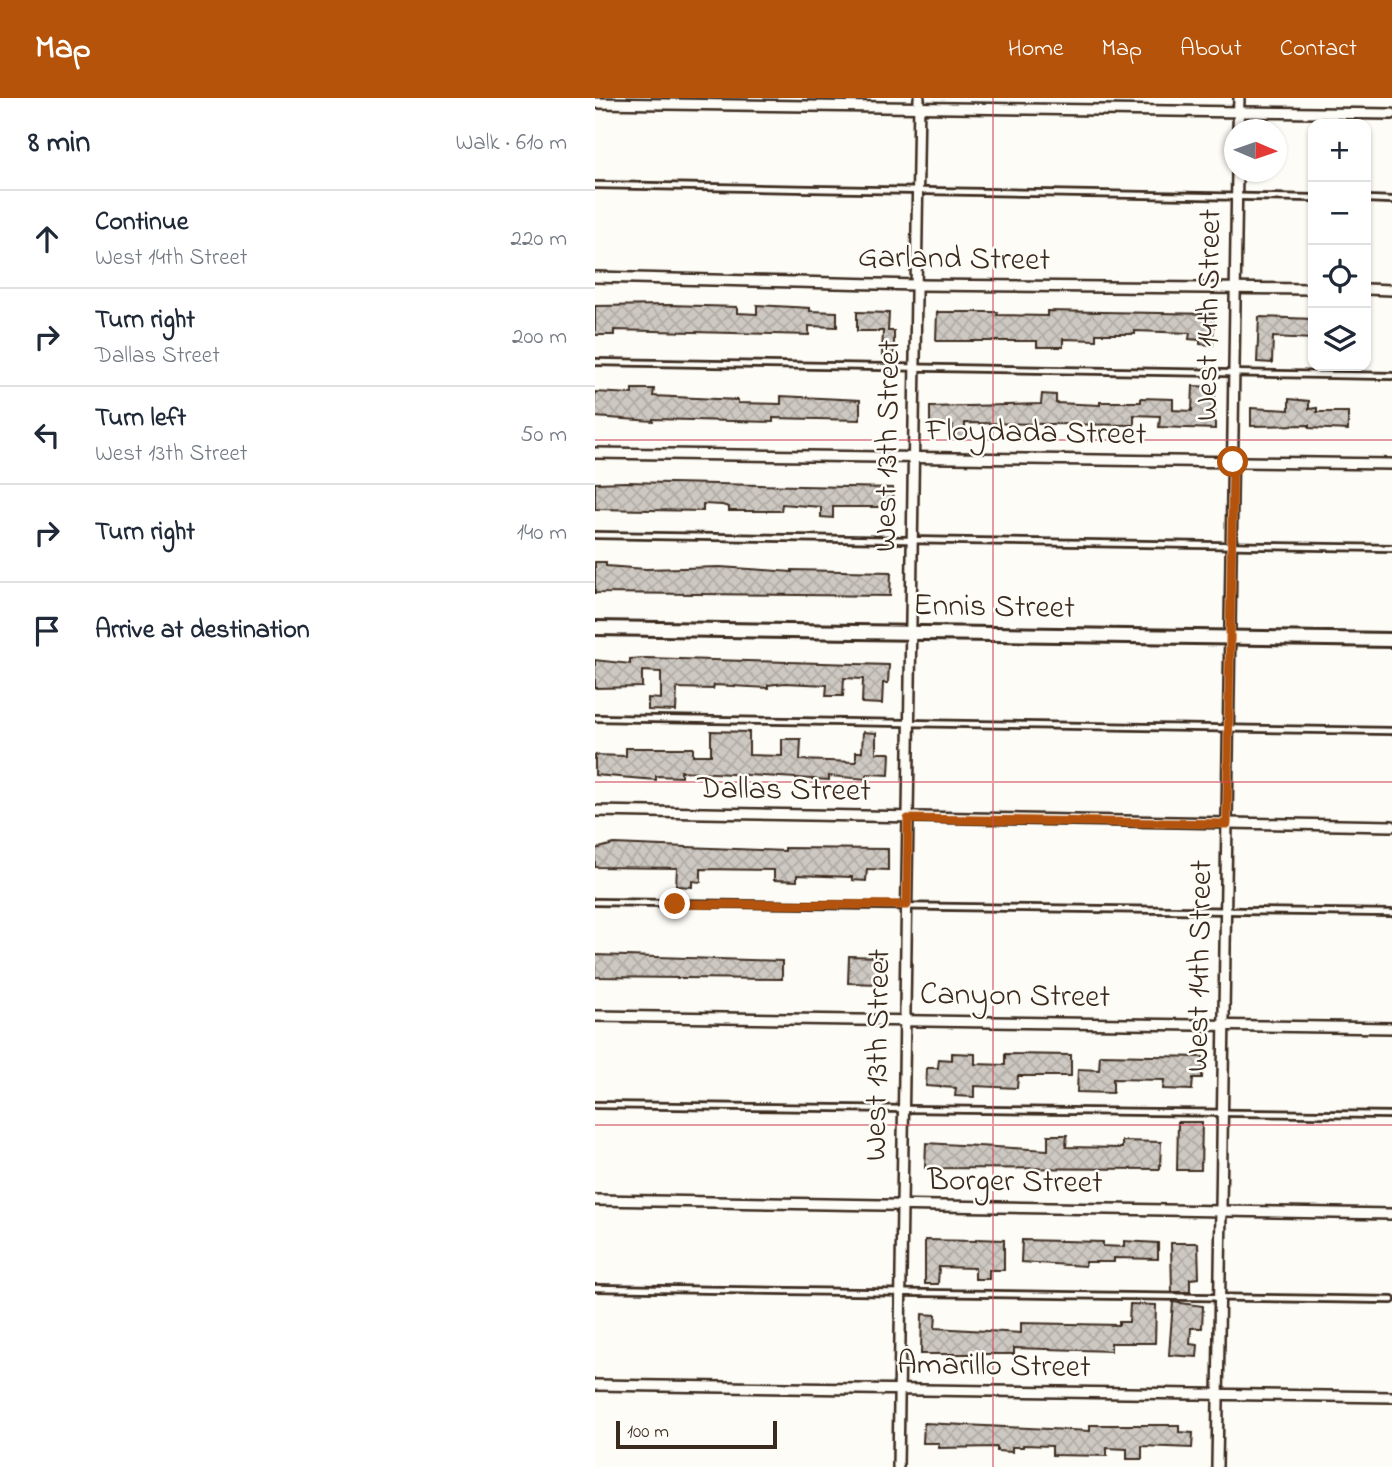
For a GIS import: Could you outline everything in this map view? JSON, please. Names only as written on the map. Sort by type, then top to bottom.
[{"type":"main road","name":"Ennis Street","points":[[595,628],[1392,640]]},
{"type":"street","name":"West 13th Street","points":[[898,1467],[919,98]]},
{"type":"street","points":[[1238,119],[1239,98]]},
{"type":"street","points":[[595,103],[1392,114]]},
{"type":"street","name":"West 14th Street","points":[[1217,1467],[1237,182]]},
{"type":"street","name":"Garland Street","points":[[595,277],[917,285],[1308,289]]},
{"type":"street","points":[[1371,289],[1392,290]]},
{"type":"street","name":"Floydada Street","points":[[595,453],[1392,464]]},
{"type":"street","name":"Dallas Street","points":[[595,811],[908,819],[1392,826]]},
{"type":"street","name":"Canyon Street","points":[[595,1016],[1392,1028]]},
{"type":"street","name":"Borger Street","points":[[595,1200],[1392,1214]]},
{"type":"street","name":"Amarillo Street","points":[[595,1385],[1392,1397]]},
{"type":"lane","points":[[595,186],[1308,198]]},
{"type":"lane","points":[[1371,199],[1392,200]]},
{"type":"lane","points":[[595,362],[1392,376]]},
{"type":"lane","points":[[595,535],[1392,548]]},
{"type":"lane","points":[[595,718],[1392,731]]},
{"type":"lane","points":[[595,902],[1392,913]]},
{"type":"lane","points":[[595,1105],[1392,1115]]},
{"type":"lane","points":[[595,1288],[1392,1300]]},
{"type":"building","points":[[757,305],[810,308],[810,311],[837,312],[837,327],[809,326],[809,335],[614,330],[614,335],[595,335],[595,306],[737,307],[737,313],[757,314]]},
{"type":"building","points":[[1047,311],[1214,314],[1213,345],[1200,344],[1200,340],[1189,339],[1190,333],[1135,331],[1135,334],[1096,334],[1096,340],[1063,339],[1063,347],[1037,347],[1037,341],[936,341],[937,312],[998,312],[997,315],[1047,316]]},
{"type":"building","points":[[857,312],[889,313],[888,331],[894,331],[894,356],[882,356],[883,331],[857,331]]},
{"type":"building","points":[[1259,317],[1308,319],[1308,339],[1273,337],[1272,363],[1257,362]]},
{"type":"building","points":[[1193,386],[1215,387],[1215,429],[1159,427],[1160,416],[1134,415],[1134,425],[965,423],[965,439],[953,439],[953,426],[930,425],[930,407],[1041,404],[1042,394],[1056,395],[1056,403],[1100,405],[1100,402],[1141,402],[1141,398],[1173,399],[1173,410],[1192,411]]},
{"type":"building","points":[[632,389],[654,389],[653,396],[738,400],[738,403],[781,404],[781,396],[860,400],[860,420],[773,418],[773,422],[653,421],[595,417],[595,392],[632,394]]},
{"type":"building","points":[[1289,399],[1309,401],[1309,409],[1317,408],[1317,412],[1348,412],[1348,430],[1309,428],[1309,425],[1251,426],[1251,408],[1289,410]]},
{"type":"building","points":[[595,483],[893,488],[892,507],[833,507],[833,518],[821,517],[821,507],[782,504],[781,511],[729,511],[729,507],[722,505],[703,504],[703,511],[595,509]]},
{"type":"building","points":[[595,562],[606,562],[606,566],[646,569],[720,567],[792,572],[891,572],[890,596],[595,593]]},
{"type":"building","points":[[630,659],[889,665],[888,683],[883,683],[882,704],[862,703],[863,679],[844,678],[843,696],[826,696],[827,685],[785,683],[768,685],[768,688],[714,685],[713,689],[677,688],[676,711],[648,710],[648,698],[661,699],[661,672],[642,671],[642,687],[595,688],[595,660],[630,664]]},
{"type":"building","points":[[711,731],[749,732],[749,755],[782,756],[782,739],[801,739],[800,760],[856,762],[856,752],[862,752],[863,732],[876,733],[876,753],[890,753],[889,775],[867,774],[867,779],[829,776],[829,780],[681,771],[681,777],[656,776],[656,780],[595,775],[595,755],[626,756],[626,748],[693,748],[693,755],[711,755]]},
{"type":"building","points":[[614,844],[785,851],[785,848],[888,849],[888,870],[867,869],[866,881],[852,880],[852,877],[797,875],[797,881],[774,880],[774,870],[701,869],[701,882],[692,881],[692,887],[676,886],[677,868],[595,867],[595,849]]},
{"type":"building","points":[[595,955],[782,961],[782,979],[595,977]]},
{"type":"building","points":[[849,956],[881,957],[880,984],[848,983]]},
{"type":"building","points":[[952,1053],[975,1054],[975,1064],[1005,1065],[1005,1054],[1071,1055],[1071,1076],[1018,1076],[1017,1088],[974,1086],[974,1097],[955,1096],[956,1088],[926,1086],[927,1068],[938,1068],[939,1059],[952,1060]]},
{"type":"building","points":[[1100,1055],[1203,1057],[1202,1078],[1193,1078],[1192,1090],[1163,1089],[1164,1080],[1113,1079],[1113,1093],[1077,1092],[1078,1069],[1099,1070]]},
{"type":"building","points":[[1178,1122],[1202,1122],[1201,1170],[1177,1170]]},
{"type":"building","points":[[1048,1135],[1067,1135],[1066,1147],[1122,1148],[1122,1141],[1161,1142],[1160,1169],[925,1168],[926,1143],[1048,1150]]},
{"type":"building","points":[[925,1240],[1004,1240],[1004,1270],[989,1270],[989,1279],[975,1279],[975,1268],[939,1267],[938,1284],[925,1284]]},
{"type":"building","points":[[1022,1240],[1103,1242],[1103,1246],[1124,1247],[1124,1241],[1158,1243],[1158,1259],[1114,1258],[1114,1262],[1085,1262],[1085,1266],[1021,1262]]},
{"type":"building","points":[[1171,1243],[1198,1243],[1199,1278],[1190,1279],[1190,1292],[1172,1292]]},
{"type":"building","points":[[1173,1302],[1203,1306],[1202,1328],[1191,1328],[1190,1344],[1198,1345],[1197,1357],[1169,1355]]},
{"type":"building","points":[[1130,1304],[1156,1305],[1155,1343],[1111,1343],[1111,1351],[1014,1348],[1014,1354],[921,1354],[922,1314],[936,1315],[935,1328],[1021,1333],[1021,1323],[1119,1325],[1119,1322],[1129,1322]]},
{"type":"building","points":[[924,1423],[1090,1431],[1090,1425],[1179,1425],[1179,1432],[1193,1433],[1192,1448],[1142,1446],[1142,1459],[1127,1459],[1127,1449],[1107,1448],[1107,1456],[1052,1455],[1052,1446],[1023,1445],[1012,1447],[1012,1452],[997,1451],[997,1447],[939,1448],[939,1443],[923,1443]]},
{"type":"route","points":[[675,904],[907,905],[908,819],[1227,824],[1233,462]]}]
